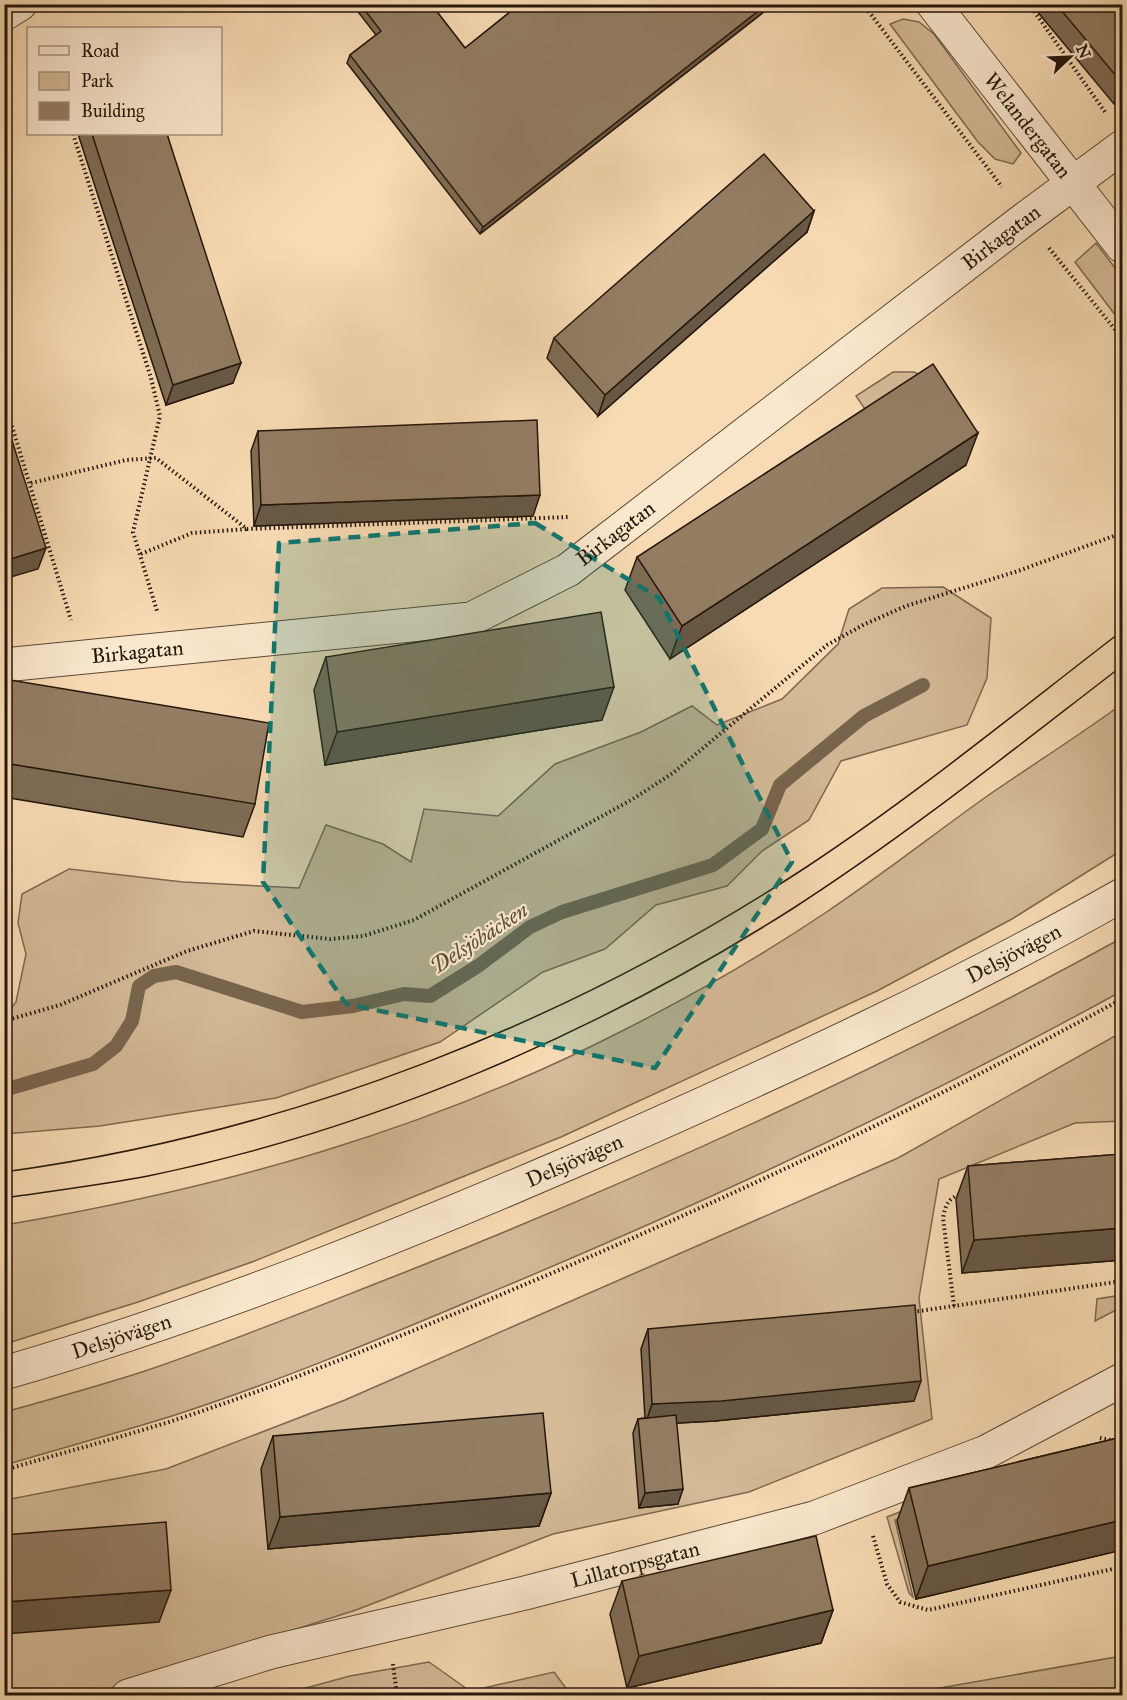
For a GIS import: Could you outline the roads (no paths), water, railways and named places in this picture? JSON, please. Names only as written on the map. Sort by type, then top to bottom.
[{"type":"street","points":[[4,14],[20,4]]},
{"type":"street","name":"Welandergatan","points":[[933,4],[1122,246]]},
{"type":"street","name":"Birkagatan","points":[[4,665],[471,619],[568,570],[1026,218],[1122,147]]},
{"type":"street","name":"Delsjövägen","points":[[4,1373],[218,1305],[479,1202],[789,1065],[972,974],[1122,895]]},
{"type":"street","name":"Lillatorpsgatan","points":[[128,1695],[271,1652],[525,1593],[814,1518],[986,1452],[1122,1380]]},
{"type":"waterway","name":"Delsjöbäcken","points":[[4,1090],[93,1064],[116,1046],[132,1021],[139,986],[154,976],[176,972],[302,1012],[353,1006],[404,994],[430,996],[478,966],[530,927],[562,912],[713,865],[762,829],[780,785],[864,716],[923,685]]},
{"type":"tram line","points":[[4,1172],[111,1154],[217,1130],[321,1100],[423,1064],[523,1022],[621,975],[716,923],[849,838],[967,751],[1122,631]]},
{"type":"tram line","points":[[4,1198],[148,1176],[233,1156],[317,1132],[400,1104],[562,1036],[718,954],[835,881],[1000,760],[1122,666]]}]
